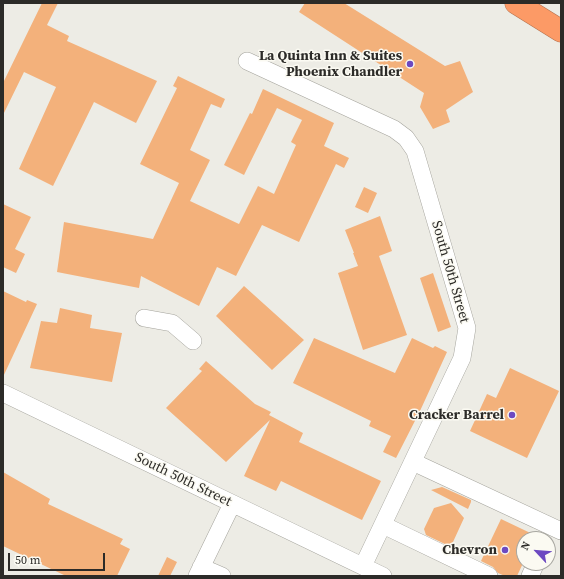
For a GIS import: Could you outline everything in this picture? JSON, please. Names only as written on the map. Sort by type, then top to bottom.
[{"type":"highway","points":[[516,3],[561,31]]},
{"type":"street","name":"South 50th Street","points":[[247,61],[394,128],[406,138],[415,151],[467,328],[462,358],[363,566]]},
{"type":"street","points":[[144,318],[172,324],[193,341]]},
{"type":"street","name":"South 50th Street","points":[[3,393],[383,576]]},
{"type":"street","points":[[413,462],[552,531]]},
{"type":"street","points":[[222,576],[199,572],[232,504]]},
{"type":"street","points":[[383,525],[489,576]]},
{"type":"building","points":[[42,3],[58,3],[47,25],[69,36],[67,41],[157,81],[136,123],[94,102],[53,186],[19,169],[56,87],[24,72],[3,115],[3,83]]},
{"type":"building","name":"La Quinta Inn & Suites Phoenix Chandler","points":[[305,3],[344,3],[445,66],[460,61],[473,92],[446,110],[450,122],[433,129],[420,107],[424,93],[299,12]]},
{"type":"building","points":[[178,76],[225,99],[221,108],[211,104],[190,150],[210,160],[190,201],[239,224],[258,186],[274,194],[296,145],[291,142],[302,120],[277,108],[244,175],[224,165],[250,113],[252,114],[263,89],[334,123],[324,146],[349,158],[344,168],[336,164],[299,242],[262,225],[236,276],[217,267],[199,306],[141,276],[139,288],[57,272],[64,222],[153,239],[179,183],[140,164],[177,88],[173,86]]},
{"type":"building","points":[[364,187],[377,193],[368,213],[355,207]]},
{"type":"building","points":[[3,204],[31,217],[15,249],[25,254],[16,273],[3,267]]},
{"type":"building","points":[[380,216],[392,251],[379,256],[407,335],[363,350],[338,273],[358,266],[345,230]]},
{"type":"building","points":[[433,273],[451,327],[438,332],[420,278]]},
{"type":"building","points":[[244,286],[304,340],[272,370],[216,316]]},
{"type":"building","points":[[3,291],[26,302],[27,300],[37,304],[3,377]]},
{"type":"building","points":[[60,308],[92,315],[90,328],[122,333],[112,382],[30,368],[41,321],[57,323]]},
{"type":"building","points":[[314,338],[395,373],[412,338],[433,348],[435,346],[447,352],[420,411],[396,458],[383,452],[391,436],[369,426],[371,421],[293,383]]},
{"type":"building","points":[[206,361],[255,404],[271,412],[269,415],[303,433],[299,442],[381,481],[362,520],[281,481],[276,491],[244,476],[270,420],[226,462],[166,408],[202,371],[199,369]]},
{"type":"building","name":"Cracker Barrel","points":[[510,368],[559,391],[527,458],[470,431],[487,394],[496,398]]},
{"type":"building","points":[[3,472],[50,499],[48,504],[123,539],[120,544],[130,549],[117,576],[66,576],[3,546]]},
{"type":"building","points":[[442,487],[471,500],[468,509],[431,490]]},
{"type":"building","points":[[451,503],[464,518],[453,542],[447,545],[426,535],[424,529],[434,508]]},
{"type":"building","name":"Chevron","points":[[501,519],[526,531],[516,531],[516,571],[519,571],[517,576],[505,576],[498,573],[493,567],[481,561]]},
{"type":"building","points":[[167,557],[177,562],[170,576],[158,576]]},
{"type":"place","name":"La Quinta Inn & Suites Phoenix Chandler","points":[[410,64]]},
{"type":"place","name":"Cracker Barrel","points":[[512,415]]},
{"type":"place","name":"Chevron","points":[[505,550]]}]
